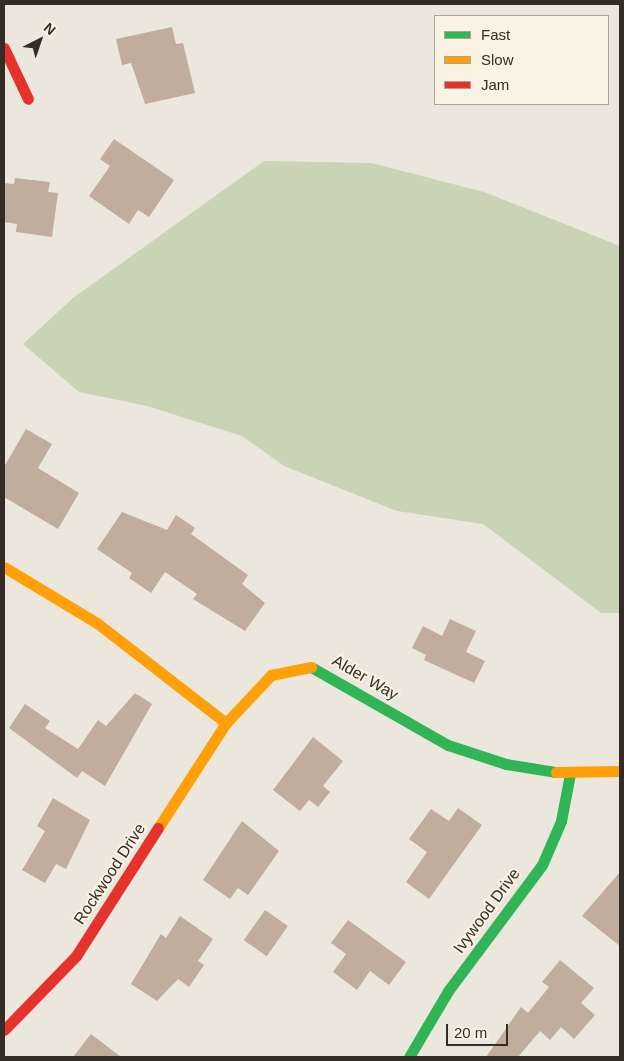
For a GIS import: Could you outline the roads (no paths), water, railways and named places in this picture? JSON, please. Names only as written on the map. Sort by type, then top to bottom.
[{"type":"street","points":[[4,48],[28,99]]},
{"type":"street","points":[[4,567],[97,623],[226,723]]},
{"type":"street","name":"Alder Way","points":[[226,723],[271,675],[313,667],[448,745],[506,764],[570,774],[620,771]]},
{"type":"street","name":"Rockwood Drive","points":[[4,1030],[76,956],[226,723]]},
{"type":"street","name":"Ivywood Drive","points":[[409,1057],[448,992],[542,865],[561,821],[570,774]]}]
